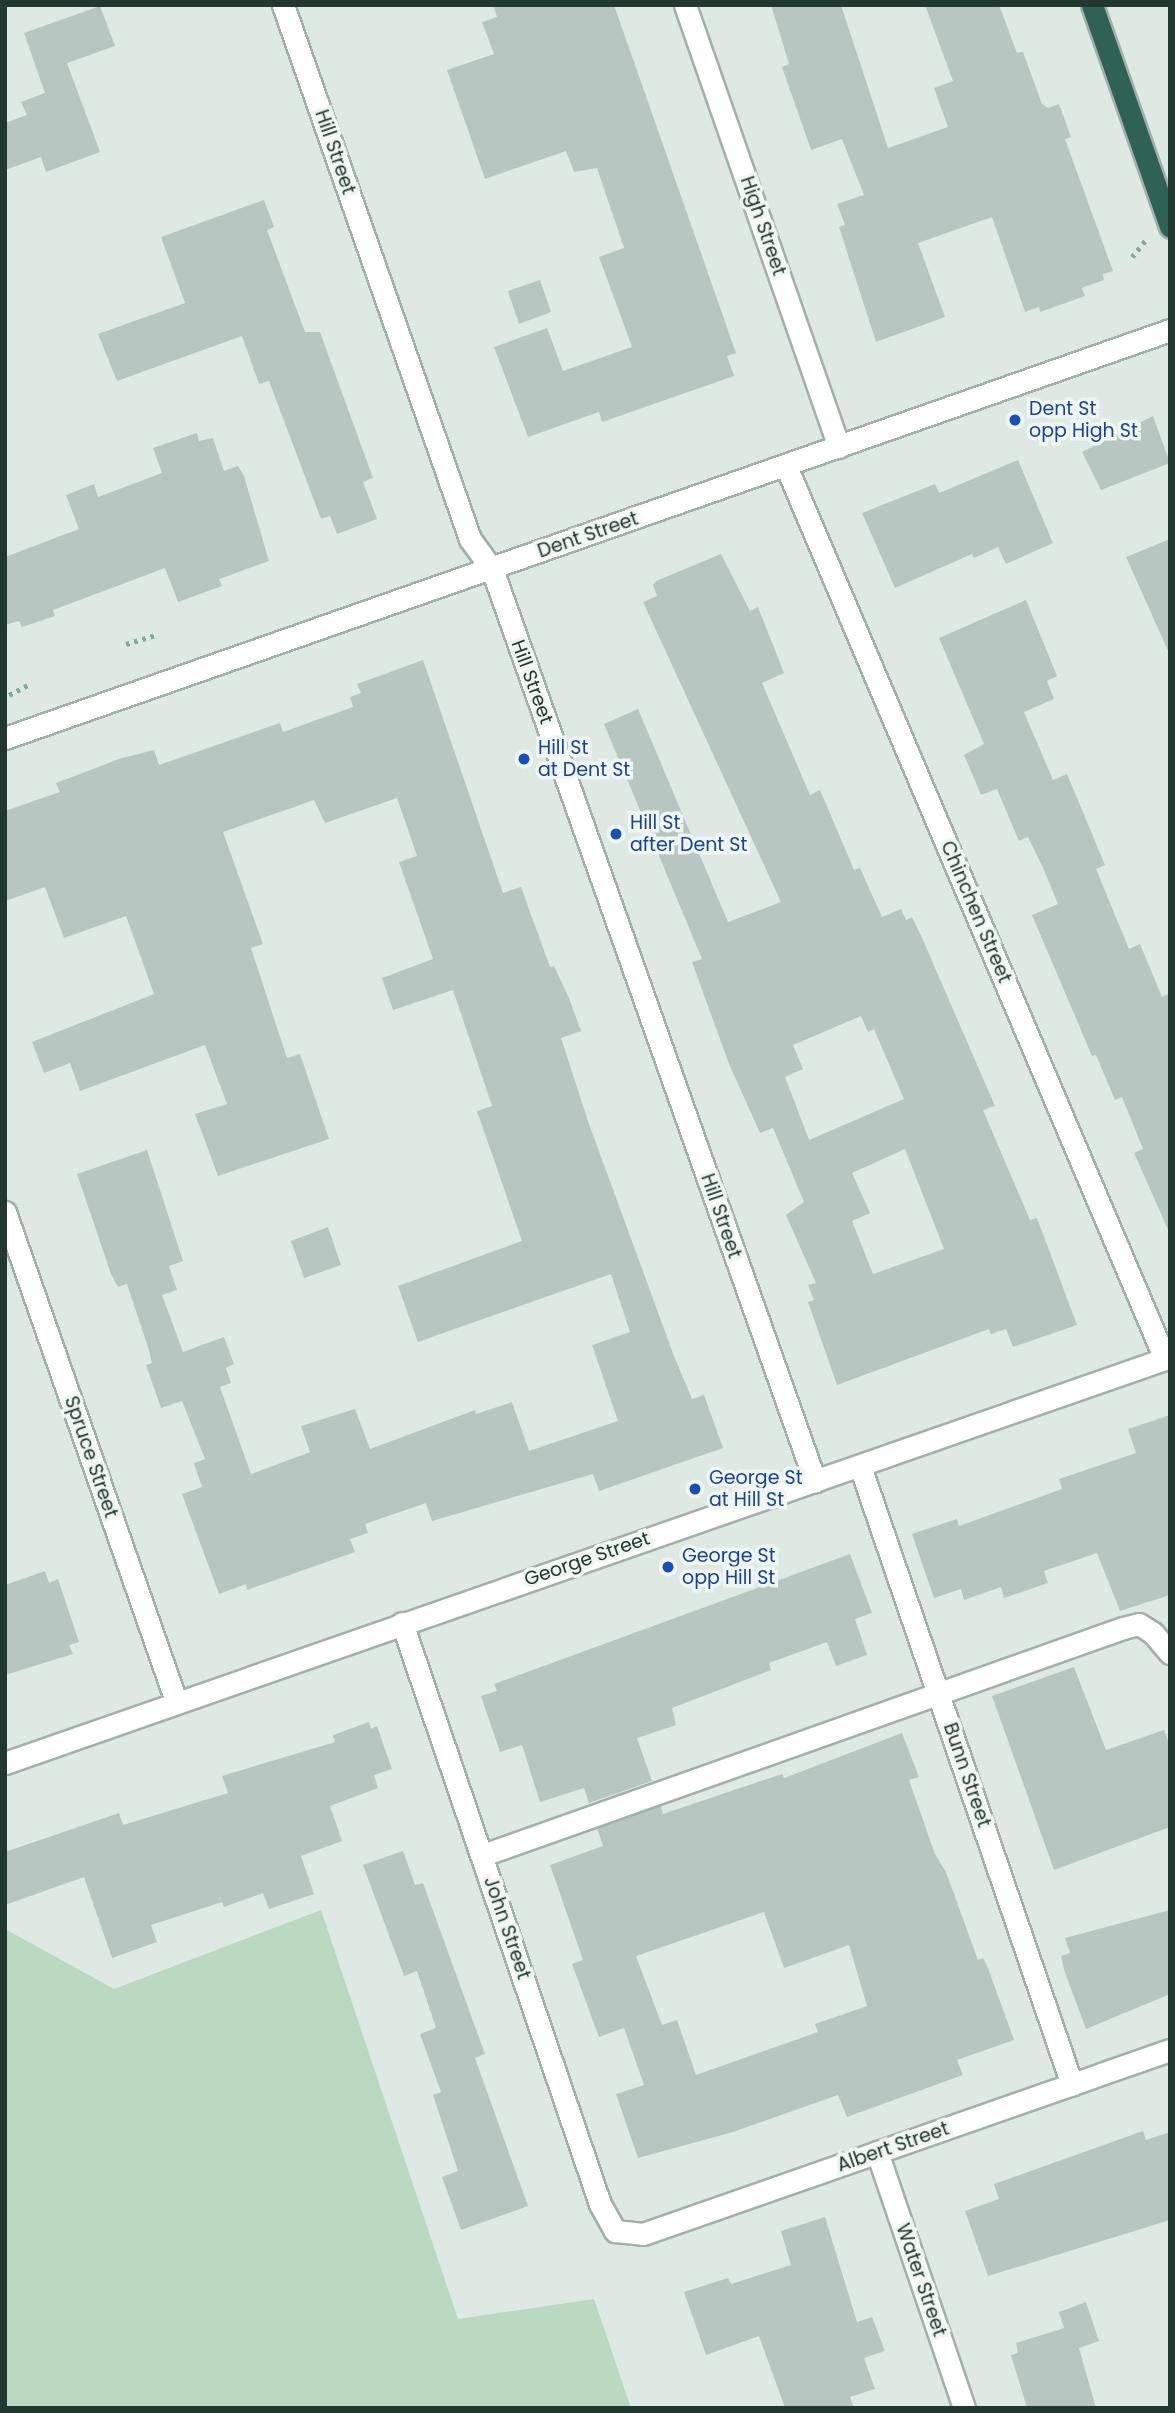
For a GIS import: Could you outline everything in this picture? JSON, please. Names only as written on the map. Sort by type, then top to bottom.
[{"type":"highway","points":[[1092,5],[1170,227]]},
{"type":"street","name":"Hill Street","points":[[283,5],[470,539],[492,569],[815,1482]]},
{"type":"street","name":"High Street","points":[[685,5],[839,447]]},
{"type":"street","name":"Dent Street","points":[[5,738],[1170,330]]},
{"type":"street","name":"Chinchen Street","points":[[786,466],[1168,1358]]},
{"type":"street","name":"Spruce Street","points":[[5,1212],[176,1702]]},
{"type":"street","name":"George Street","points":[[5,1763],[1168,1358]]},
{"type":"street","name":"Bunn Street","points":[[860,1466],[1072,2085]]},
{"type":"street","name":"John Street","points":[[402,1623],[600,2204],[615,2231]]},
{"type":"street","points":[[483,1855],[1139,1625],[1153,1633],[1170,1653]]},
{"type":"street","name":"Albert Street","points":[[615,2231],[643,2234],[1170,2050]]},
{"type":"street","name":"Water Street","points":[[877,2152],[964,2408]]},
{"type":"path","points":[[1132,257],[1144,241]]},
{"type":"path","points":[[126,644],[158,634]]},
{"type":"path","points":[[9,695],[30,684]]},
{"type":"green space","points":[[321,1910],[458,2319],[594,2299],[631,2408],[5,2408],[5,1929],[114,1989]]},
{"type":"building","points":[[493,5],[614,5],[736,353],[727,356],[734,376],[602,422],[599,412],[528,437],[494,347],[547,328],[563,371],[632,347],[599,257],[624,248],[597,168],[574,172],[566,151],[485,179],[447,70],[494,54],[482,22],[497,17]]},
{"type":"building","points":[[771,5],[841,5],[888,148],[948,127],[934,88],[953,81],[925,5],[999,5],[1017,53],[1023,52],[1042,104],[1048,108],[1059,104],[1071,137],[1065,139],[1113,271],[1103,274],[1104,280],[1082,288],[1085,296],[1040,312],[1039,307],[1025,312],[992,217],[918,243],[945,317],[876,342],[839,227],[845,225],[837,204],[864,195],[842,139],[811,150],[782,67],[789,64]]},
{"type":"building","points":[[100,6],[115,46],[67,63],[100,152],[46,172],[41,157],[5,170],[5,123],[27,115],[21,102],[45,93],[24,33]]},
{"type":"building","points":[[264,200],[274,227],[267,230],[305,332],[320,332],[373,478],[363,482],[377,519],[337,534],[330,516],[321,519],[269,381],[259,384],[242,336],[117,381],[98,334],[185,303],[161,237]]},
{"type":"building","points":[[540,280],[551,312],[519,324],[508,291]]},
{"type":"building","points":[[1153,416],[1170,463],[1101,490],[1082,452]]},
{"type":"building","points":[[197,433],[199,441],[213,438],[224,471],[238,466],[244,476],[269,561],[219,579],[222,586],[178,602],[165,568],[53,610],[55,616],[22,627],[19,621],[5,625],[5,557],[79,529],[66,495],[94,484],[98,497],[162,473],[153,448]]},
{"type":"building","points":[[1018,460],[1053,543],[1006,564],[998,547],[974,558],[972,554],[895,588],[862,513],[935,484],[939,493]]},
{"type":"building","points":[[1170,539],[1170,655],[1126,557]]},
{"type":"building","points":[[721,554],[750,611],[758,607],[784,673],[762,683],[810,795],[820,790],[854,870],[860,868],[882,917],[901,909],[906,920],[912,917],[995,1106],[983,1110],[1030,1220],[1037,1218],[1077,1325],[1013,1347],[1006,1329],[991,1334],[989,1329],[837,1385],[808,1302],[814,1300],[808,1285],[816,1283],[786,1215],[804,1202],[773,1128],[760,1133],[729,1064],[692,962],[702,959],[604,724],[638,709],[728,922],[781,902],[643,602],[657,596],[653,585],[656,581]],"holes":[[[861,1016],[868,1032],[874,1029],[904,1099],[809,1140],[785,1077],[803,1069],[793,1045]],[[905,1149],[944,1249],[873,1274],[852,1221],[870,1213],[852,1173]]]},
{"type":"building","points":[[1026,600],[1057,676],[1047,681],[1054,699],[1024,712],[1053,780],[1067,774],[1105,865],[1096,869],[1129,949],[1140,944],[1162,997],[1170,993],[1170,1234],[1134,1153],[1143,1149],[1122,1097],[1115,1100],[1096,1055],[1092,1056],[1032,915],[1058,904],[1044,870],[1028,837],[1019,841],[997,789],[981,795],[964,755],[984,744],[939,638]]},
{"type":"building","points":[[423,660],[503,893],[521,887],[550,967],[554,966],[569,998],[581,1031],[561,1038],[589,1124],[674,1356],[692,1399],[704,1395],[723,1448],[599,1491],[593,1474],[432,1521],[426,1503],[365,1524],[368,1533],[350,1539],[355,1552],[247,1590],[246,1584],[219,1594],[182,1494],[202,1487],[194,1463],[205,1459],[182,1401],[161,1408],[146,1365],[152,1363],[148,1347],[127,1284],[118,1287],[111,1274],[77,1174],[147,1150],[183,1261],[169,1266],[177,1290],[162,1295],[183,1352],[224,1337],[234,1364],[226,1368],[231,1383],[220,1387],[251,1474],[310,1452],[301,1426],[355,1409],[370,1449],[475,1410],[476,1414],[512,1402],[529,1451],[618,1421],[592,1345],[630,1332],[611,1274],[418,1342],[398,1286],[522,1241],[477,1111],[492,1106],[453,990],[393,1010],[382,978],[433,959],[399,862],[417,856],[397,798],[325,823],[314,800],[223,832],[263,944],[251,948],[287,1058],[300,1054],[329,1139],[218,1176],[195,1114],[227,1104],[205,1045],[80,1091],[70,1063],[44,1073],[32,1042],[154,994],[126,916],[64,938],[45,887],[5,901],[5,811],[60,792],[56,783],[122,758],[154,750],[159,765],[280,723],[283,732],[353,707],[350,697],[361,693],[357,684]]},
{"type":"building","points":[[328,1227],[341,1265],[304,1278],[291,1241]]},
{"type":"building","points":[[1170,1415],[1170,1595],[1120,1611],[1097,1553],[1044,1571],[1048,1583],[1004,1598],[1001,1587],[964,1600],[961,1589],[934,1598],[912,1534],[957,1519],[959,1526],[1062,1489],[1059,1479],[1136,1453],[1128,1429]]},
{"type":"building","points":[[850,1554],[872,1613],[855,1619],[867,1655],[836,1666],[827,1642],[769,1663],[771,1670],[672,1708],[676,1725],[637,1738],[652,1781],[589,1803],[584,1788],[540,1802],[522,1745],[500,1752],[481,1696],[497,1691],[494,1684]]},
{"type":"building","points":[[45,1571],[49,1583],[58,1579],[79,1642],[69,1645],[73,1654],[5,1675],[5,1585]]},
{"type":"building","points":[[1074,1667],[1106,1750],[1164,1730],[1170,1746],[1170,1827],[1054,1870],[992,1696]]},
{"type":"building","points":[[369,1722],[371,1729],[377,1726],[392,1769],[374,1775],[378,1788],[330,1806],[342,1841],[301,1856],[314,1894],[269,1909],[263,1893],[224,1907],[222,1902],[151,1925],[157,1942],[112,1958],[84,1877],[5,1905],[5,1852],[119,1813],[123,1825],[228,1793],[222,1776],[335,1742],[333,1735]]},
{"type":"building","points":[[902,1733],[919,1777],[909,1780],[935,1854],[946,1872],[978,1960],[983,1958],[988,1968],[1014,2040],[957,2060],[963,2075],[847,2117],[838,2095],[733,2132],[638,2158],[616,2094],[644,2085],[624,2028],[599,2037],[572,1964],[583,1960],[550,1865],[603,1846],[597,1828],[661,1806],[663,1814],[782,1774],[784,1778]],"holes":[[[764,1912],[784,1968],[849,1945],[867,2006],[815,2024],[818,2032],[696,2075],[677,2020],[662,2025],[636,1956]]]},
{"type":"building","points":[[403,1851],[415,1885],[423,1883],[485,2054],[475,2058],[528,2206],[461,2230],[442,2177],[458,2171],[433,2095],[441,2092],[420,2034],[436,2028],[417,1971],[404,1976],[363,1865]]},
{"type":"building","points":[[1170,1910],[1170,1994],[1086,2029],[1061,1956],[1070,1953],[1065,1938]]},
{"type":"building","points":[[1143,2131],[1146,2140],[1170,2132],[1170,2220],[988,2276],[965,2211],[999,2199],[994,2184]]},
{"type":"building","points":[[825,2217],[857,2322],[872,2317],[885,2351],[864,2358],[875,2389],[850,2397],[854,2408],[785,2408],[759,2336],[706,2355],[684,2292],[728,2278],[731,2284],[791,2265],[781,2231]]},
{"type":"building","points":[[1086,2302],[1099,2341],[1079,2348],[1096,2408],[1027,2408],[1011,2355],[1018,2353],[1016,2343],[1064,2328],[1059,2312]]},
{"type":"place","name":"Dent St opp High St","points":[[1015,420]]},
{"type":"place","name":"Hill St at Dent St","points":[[524,759]]},
{"type":"place","name":"Hill St after Dent St","points":[[616,834]]},
{"type":"place","name":"George St at Hill St","points":[[695,1489]]},
{"type":"place","name":"George St opp Hill St","points":[[668,1567]]}]
